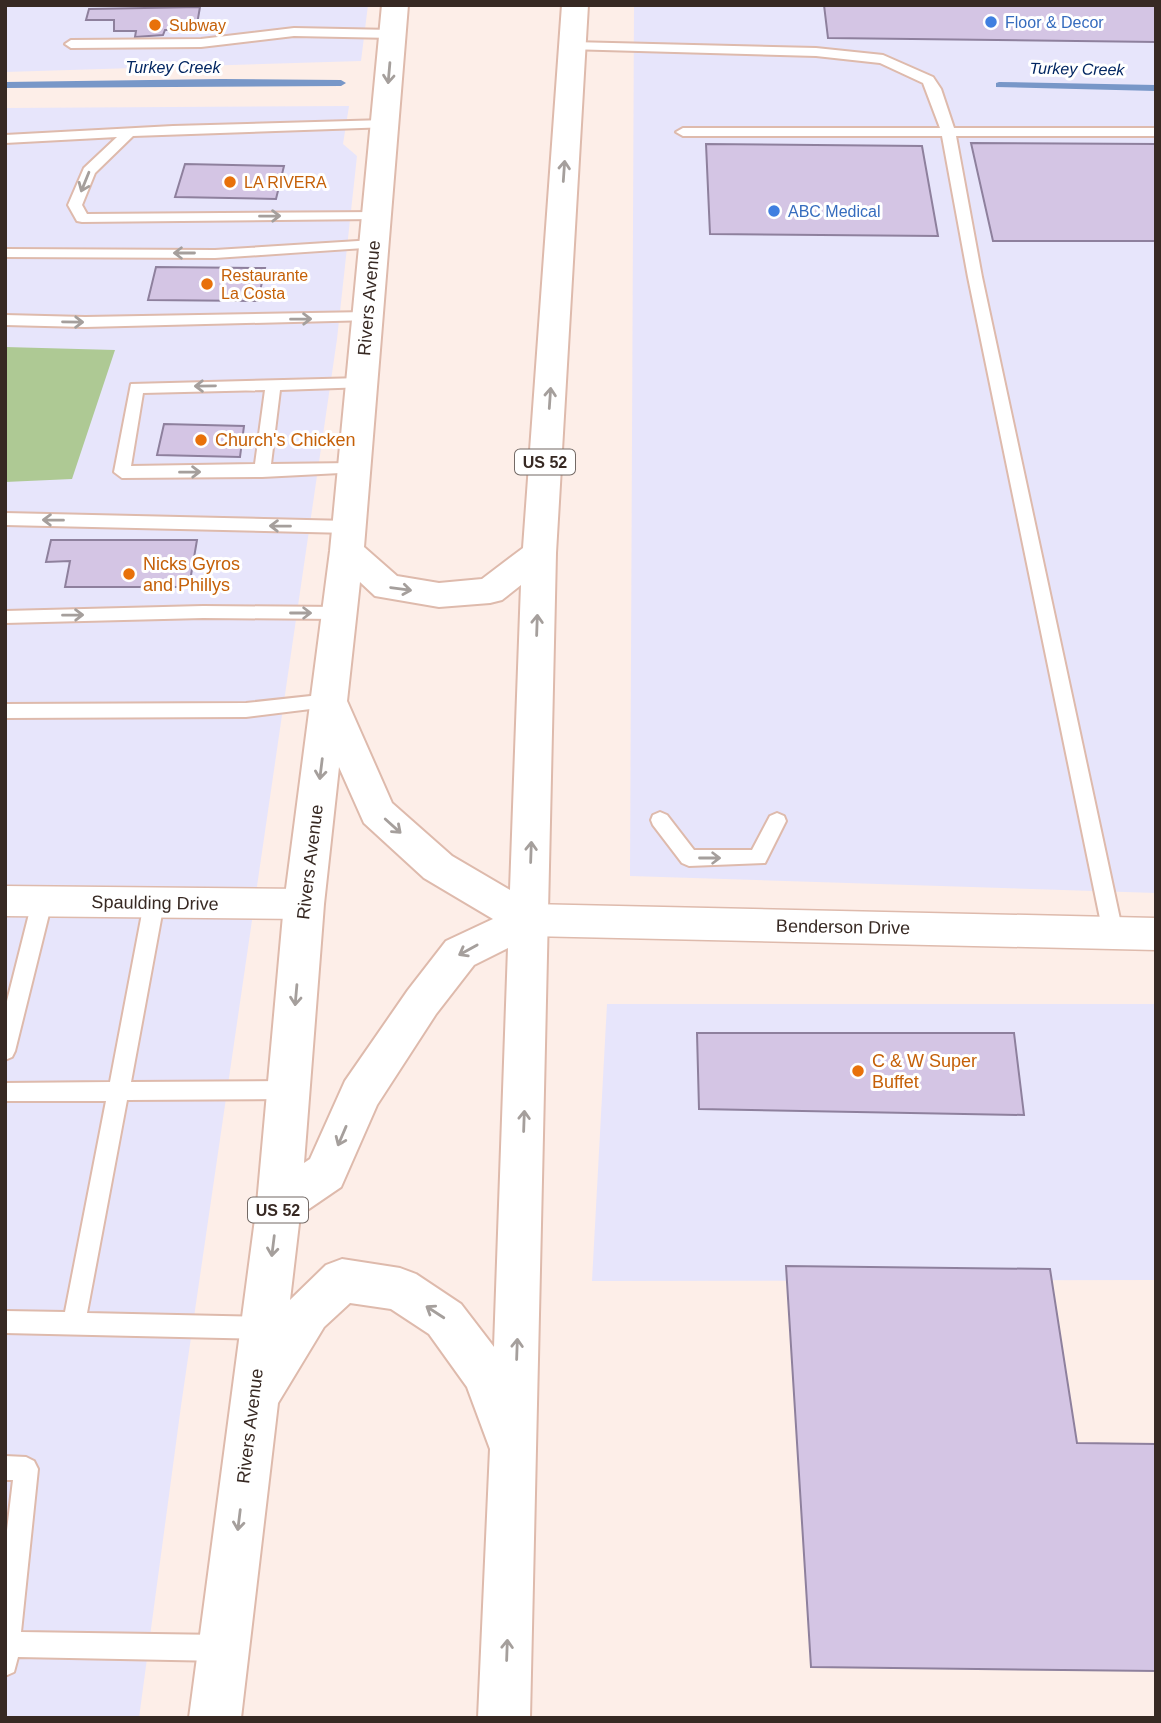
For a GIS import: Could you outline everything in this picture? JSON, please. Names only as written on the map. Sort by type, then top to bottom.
[{"type":"main road","name":"Rivers Avenue","points":[[215,1718],[279,1204],[304,904],[348,539],[395,5]]},
{"type":"main road","name":"US 52","points":[[504,1718],[539,553],[575,5]]},
{"type":"main road","points":[[348,539],[387,587],[439,595],[490,591],[539,553]]},
{"type":"main road","points":[[329,701],[377,812],[439,867],[529,920]]},
{"type":"main road","points":[[279,1204],[326,1172],[360,1094],[422,1002],[460,953],[529,920]]},
{"type":"main road","points":[[253,1400],[308,1312],[342,1280],[400,1289],[446,1319],[486,1374],[514,1454]]},
{"type":"street","name":"Spaulding Drive","points":[[5,901],[304,904]]},
{"type":"street","name":"Benderson Drive","points":[[529,920],[1156,934]]},
{"type":"lane","points":[[71,44],[201,43],[294,32],[393,34]]},
{"type":"lane","points":[[572,46],[816,52],[883,59],[928,80],[934,89],[948,131],[975,277],[1112,933]]},
{"type":"lane","points":[[5,139],[385,124]]},
{"type":"lane","points":[[130,132],[89,171],[75,205],[82,218],[377,215]]},
{"type":"lane","points":[[683,132],[1156,132]]},
{"type":"lane","points":[[5,253],[215,254],[374,244]]},
{"type":"lane","points":[[5,320],[85,322],[368,317]]},
{"type":"lane","points":[[354,468],[122,472],[136,388],[362,383]]},
{"type":"lane","points":[[262,471],[273,385]]},
{"type":"lane","points":[[5,519],[348,539]]},
{"type":"lane","points":[[5,617],[204,612],[340,613]]},
{"type":"lane","points":[[5,711],[246,709],[329,701]]},
{"type":"lane","points":[[660,820],[689,858],[758,858],[777,821]]},
{"type":"lane","points":[[5,1051],[42,902]]},
{"type":"lane","points":[[75,1324],[154,903]]},
{"type":"lane","points":[[5,1092],[288,1090]]},
{"type":"lane","points":[[5,1322],[263,1328]]},
{"type":"lane","points":[[5,1468],[26,1469],[7,1650],[223,1648]]},
{"type":"shaded area","points":[[5,5],[368,5],[361,61],[5,72]]},
{"type":"shaded area","points":[[634,5],[1156,5],[1156,893],[630,876]]},
{"type":"shaded area","points":[[349,106],[343,144],[357,156],[337,339],[181,1406],[139,1718],[5,1718],[5,108]]},
{"type":"shaded area","points":[[607,1004],[1156,1004],[1156,1280],[592,1281]]},
{"type":"green space","points":[[5,347],[115,350],[72,479],[5,482]]},
{"type":"building","name":"Floor & Decor","points":[[824,5],[1156,5],[1156,42],[828,38]]},
{"type":"building","name":"Subway","points":[[200,7],[196,30],[165,30],[163,35],[135,37],[136,31],[114,31],[114,20],[86,20],[89,9]]},
{"type":"building","points":[[971,143],[1156,144],[1156,241],[993,241]]},
{"type":"building","points":[[706,144],[922,146],[938,236],[710,234]]},
{"type":"building","name":"LA RIVERA","points":[[185,164],[284,166],[276,199],[175,197]]},
{"type":"building","name":"Restaurante La Costa","points":[[156,267],[265,268],[258,301],[148,300]]},
{"type":"building","name":"Church's Chicken","points":[[164,424],[244,426],[240,457],[157,455]]},
{"type":"building","name":"Nicks Gyros and Phillys","points":[[51,540],[197,540],[189,587],[65,587],[70,561],[46,562]]},
{"type":"building","name":"C & W Super Buffet","points":[[697,1033],[1014,1033],[1024,1115],[699,1109]]},
{"type":"building","points":[[786,1266],[1050,1269],[1077,1443],[1156,1444],[1156,1671],[811,1667]]},
{"type":"waterway","name":"Turkey Creek","points":[[5,85],[341,83]]},
{"type":"waterway","name":"Turkey Creek","points":[[999,85],[1156,88]]},
{"type":"place","name":"Floor & Decor","points":[[991,22]]},
{"type":"place","name":"Subway","points":[[155,25]]},
{"type":"place","name":"LA RIVERA","points":[[230,182]]},
{"type":"place","name":"ABC Medical","points":[[774,211]]},
{"type":"place","name":"Restaurante La Costa","points":[[207,284]]},
{"type":"place","name":"Church's Chicken","points":[[201,440]]},
{"type":"place","name":"Nicks Gyros and Phillys","points":[[129,574]]},
{"type":"place","name":"C & W Super Buffet","points":[[858,1071]]}]
